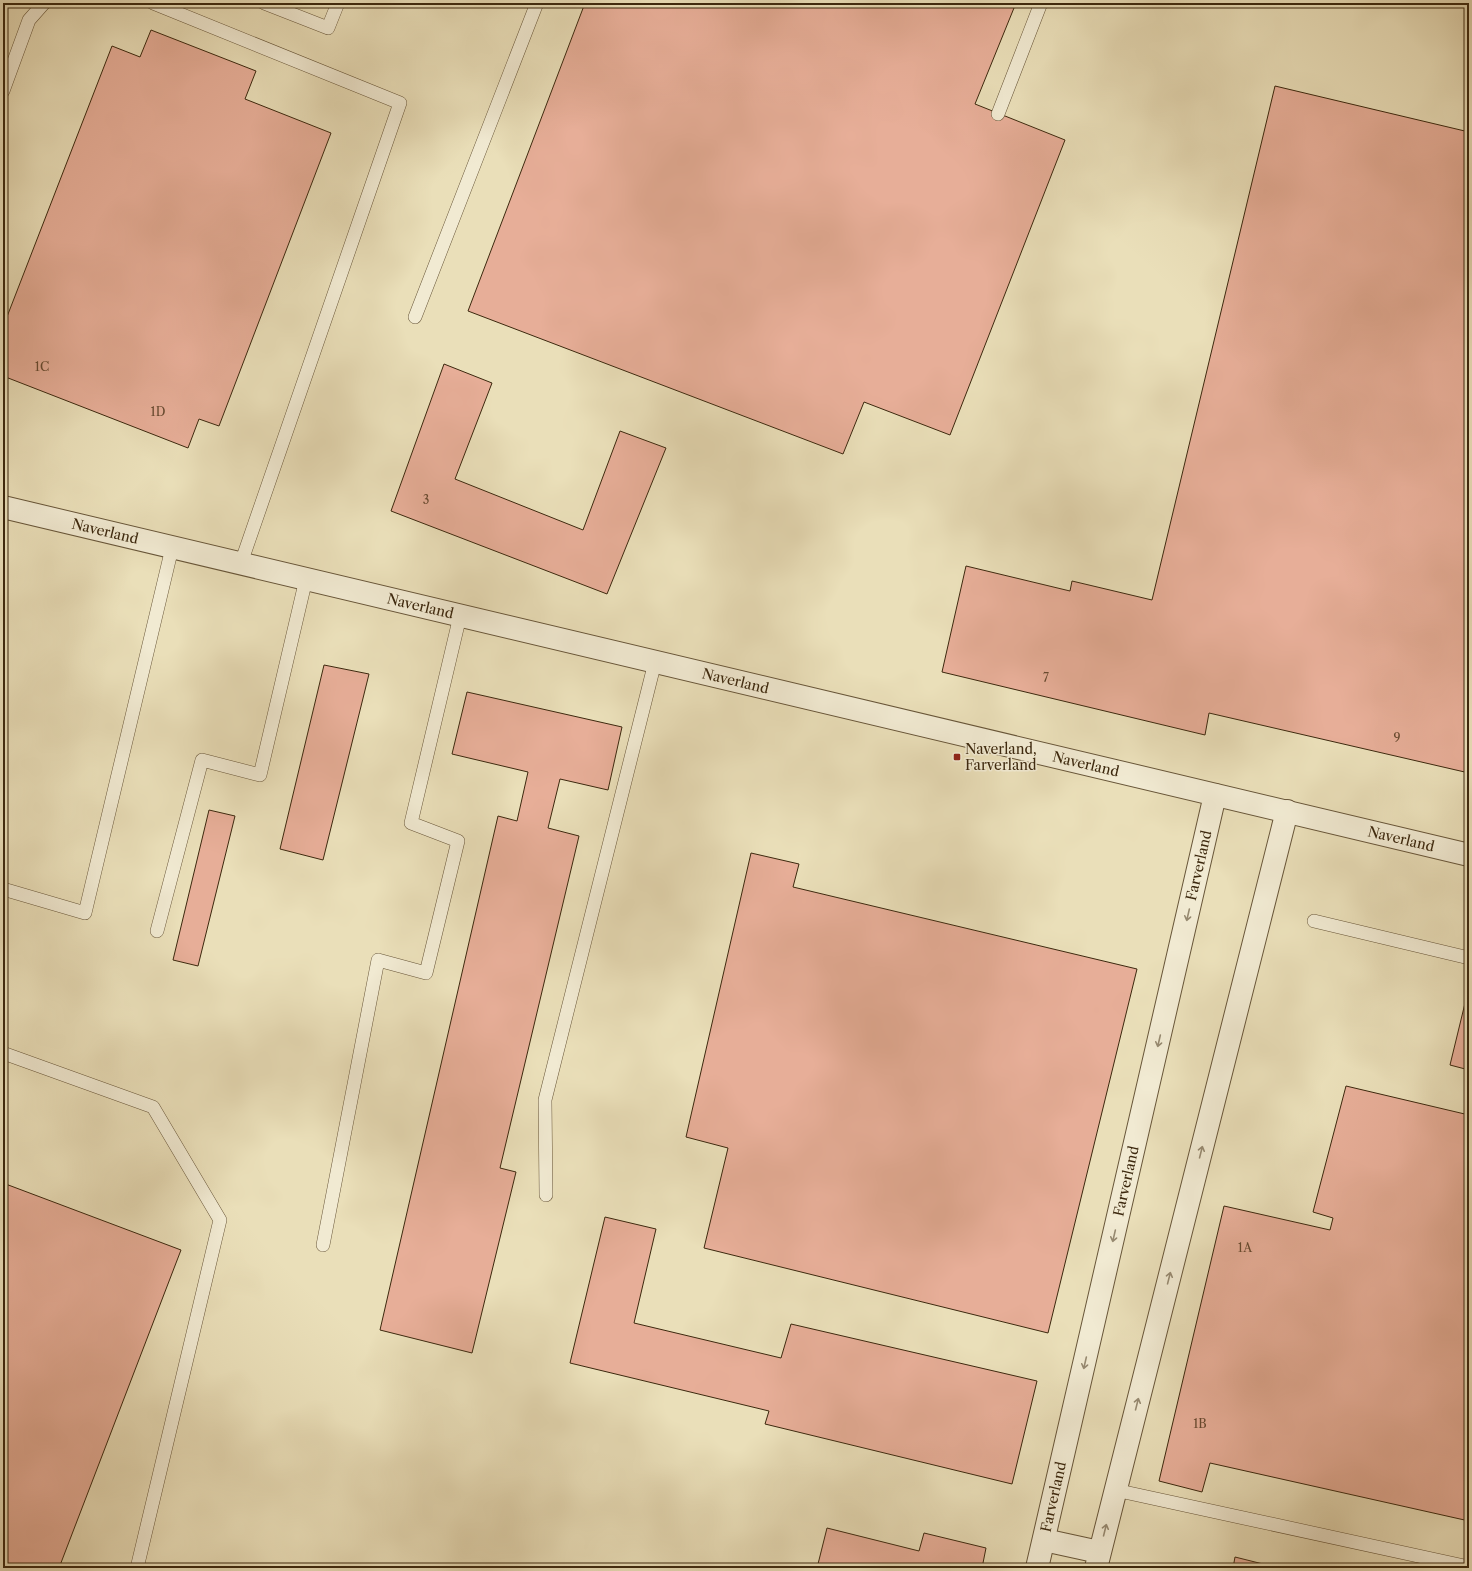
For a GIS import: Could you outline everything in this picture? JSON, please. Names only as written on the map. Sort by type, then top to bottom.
[{"type":"street","name":"Naverland","points":[[3,507],[1287,811],[1469,856]]},
{"type":"street","name":"Farverland","points":[[1037,1568],[1215,795]]},
{"type":"street","points":[[1044,1540],[1098,1560],[1287,811]]},
{"type":"lane","points":[[3,91],[29,20],[44,3]]},
{"type":"lane","points":[[153,3],[400,104],[241,563]]},
{"type":"lane","points":[[264,3],[328,28],[338,3]]},
{"type":"lane","points":[[415,317],[537,3]]},
{"type":"lane","points":[[998,114],[1042,3]]},
{"type":"lane","points":[[3,889],[85,913],[172,548]]},
{"type":"lane","points":[[157,931],[202,760],[260,775],[306,579]]},
{"type":"lane","points":[[323,1245],[378,960],[426,973],[458,840],[411,823],[460,616]]},
{"type":"lane","points":[[546,1195],[545,1100],[655,662]]},
{"type":"lane","points":[[1314,921],[1469,958]]},
{"type":"lane","points":[[3,1053],[153,1107],[220,1220],[137,1568]]},
{"type":"lane","points":[[1115,1490],[1469,1567]]},
{"type":"building","points":[[585,3],[1016,3],[975,104],[1065,140],[950,435],[864,402],[843,454],[468,311]]},
{"type":"building","points":[[151,30],[256,71],[245,99],[331,133],[219,426],[199,419],[188,448],[3,376],[3,327],[112,46],[140,57]]},
{"type":"building","points":[[1275,86],[1469,132],[1469,773],[1209,713],[1205,735],[942,672],[966,566],[1070,591],[1072,581],[1152,600]]},
{"type":"building","points":[[444,364],[492,383],[455,479],[583,530],[620,431],[666,448],[607,594],[391,511]]},
{"type":"building","points":[[324,665],[369,674],[323,860],[280,849]]},
{"type":"building","points":[[467,692],[622,727],[608,790],[560,779],[548,828],[579,836],[500,1168],[516,1172],[472,1353],[380,1330],[498,816],[517,821],[528,772],[452,754]]},
{"type":"building","points":[[209,810],[235,816],[198,966],[173,960]]},
{"type":"building","points":[[751,853],[799,864],[793,887],[1137,969],[1048,1333],[704,1248],[728,1148],[686,1137]]},
{"type":"building","points":[[1467,995],[1469,995],[1469,1070],[1450,1065]]},
{"type":"building","points":[[1346,1086],[1469,1115],[1469,1521],[1210,1463],[1202,1492],[1159,1481],[1224,1206],[1330,1230],[1333,1218],[1313,1212]]},
{"type":"building","points":[[3,1183],[181,1250],[59,1568],[3,1568]]},
{"type":"building","points":[[605,1217],[656,1229],[634,1323],[781,1358],[791,1324],[1037,1381],[1012,1484],[765,1424],[769,1411],[570,1363]]},
{"type":"building","points":[[827,1528],[919,1551],[924,1533],[986,1548],[982,1568],[817,1568]]},
{"type":"building","points":[[1235,1557],[1279,1568],[1233,1568]]},
{"type":"place","name":"Naverland, Farverland","points":[[957,757]]}]
